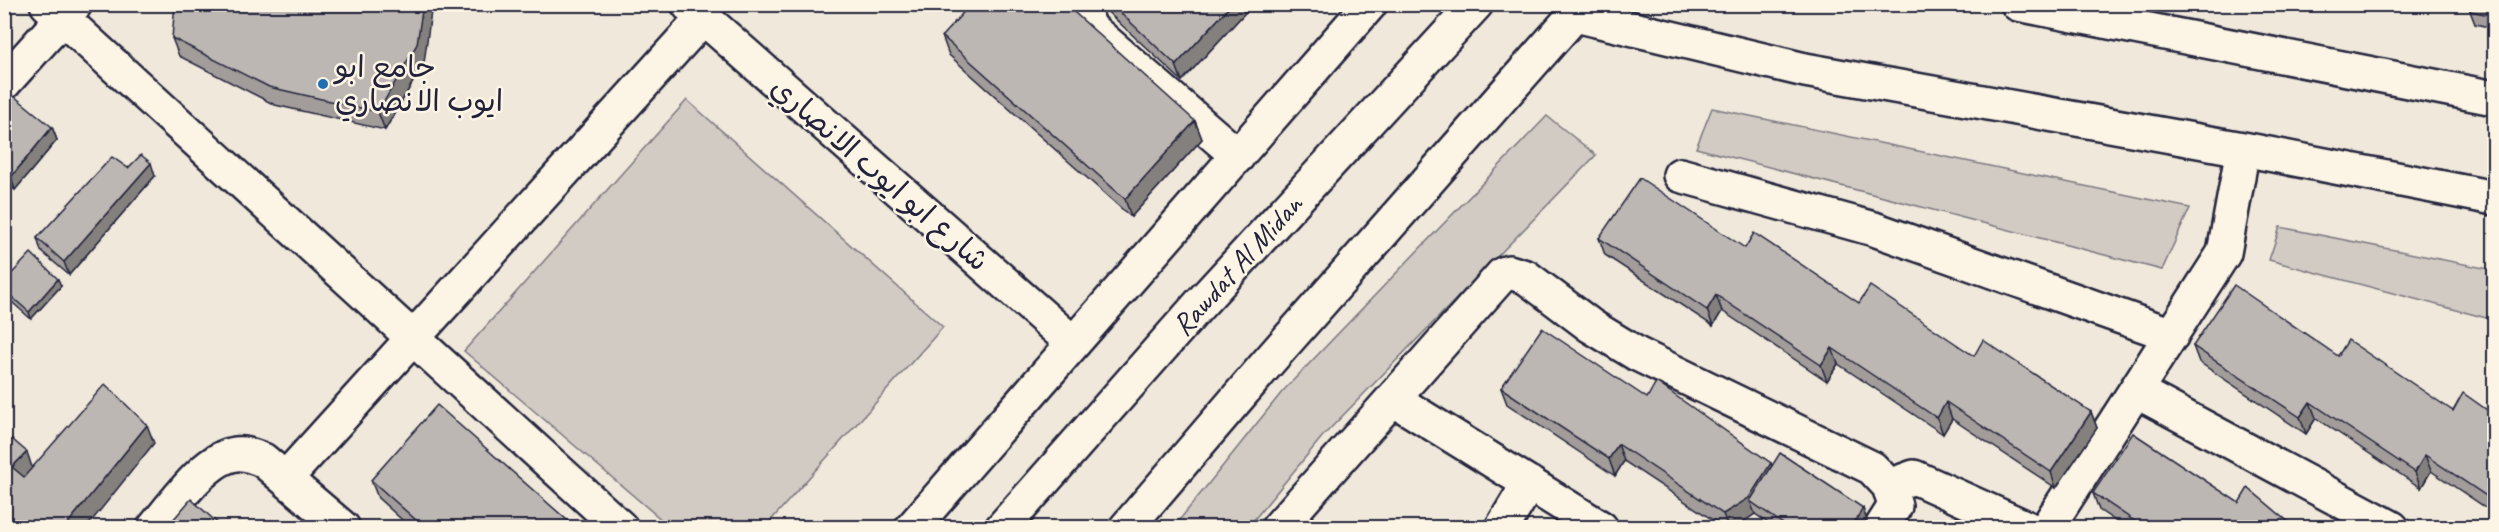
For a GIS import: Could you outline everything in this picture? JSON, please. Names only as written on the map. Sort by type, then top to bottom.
[{"type":"street","points":[[1081,4],[1090,28],[1238,156]]},
{"type":"street","name":"Rawdat Al Midan","points":[[1002,528],[1199,305],[1476,4]]},
{"type":"street","points":[[2018,4],[2494,98]]},
{"type":"street","points":[[4,83],[61,9],[413,338],[621,528]]},
{"type":"street","points":[[912,528],[1238,156],[1357,9]]},
{"type":"street","points":[[1126,528],[1270,360],[1580,10],[1806,70],[2243,149],[2494,198]]},
{"type":"street","points":[[286,478],[413,338],[695,11]]},
{"type":"street","name":"شارع ابو ايوب الانصاري","points":[[695,11],[1073,343]]},
{"type":"street","points":[[2047,528],[2224,253],[2243,149]]},
{"type":"street","points":[[1680,175],[1874,229],[2172,334]]},
{"type":"street","points":[[1278,528],[1503,274],[1509,272],[1526,277],[1591,326],[1637,354],[1872,468],[1888,486],[1895,506],[1881,528]]},
{"type":"street","points":[[2136,391],[2392,528]]},
{"type":"street","points":[[1393,399],[1601,528]]},
{"type":"street","points":[[154,528],[208,466],[221,458],[236,454],[250,455],[263,460],[343,528]]},
{"type":"street","points":[[1888,486],[1914,477],[2027,528]]},
{"type":"street","points":[[1502,528],[1529,483]]},
{"type":"shaded area","points":[[687,100],[943,327],[765,527],[670,527],[464,351]]},
{"type":"shaded area","points":[[1712,108],[2190,208],[2162,270],[1696,148]]},
{"type":"shaded area","points":[[1547,116],[1596,155],[1322,437],[1248,527],[1173,528],[1282,392]]},
{"type":"shaded area","points":[[2280,227],[2494,270],[2494,320],[2269,260]]},
{"type":"building","name":"جامع ابو ايوب الانصاري","points":[[175,4],[423,4],[417,44],[378,112],[269,87],[172,38]]},
{"type":"building","points":[[971,4],[1065,4],[1195,121],[1125,199],[942,36]]},
{"type":"building","points":[[1111,4],[1232,4],[1176,65]]},
{"type":"building","points":[[2471,4],[2494,4],[2494,16],[2470,11]]},
{"type":"building","points":[[14,96],[52,127],[11,177],[4,173],[4,108]]},
{"type":"building","points":[[141,155],[151,163],[64,262],[37,238],[112,157],[128,168]]},
{"type":"building","points":[[1640,178],[1745,248],[1754,233],[1859,303],[1870,286],[1974,356],[1983,340],[2091,412],[2051,472],[1946,402],[1937,418],[1832,348],[1821,365],[1716,295],[1707,310],[1599,238]]},
{"type":"building","points":[[31,253],[58,279],[29,312],[4,290],[4,282]]},
{"type":"building","points":[[2234,285],[2338,356],[2348,340],[2453,411],[2463,393],[2494,415],[2494,501],[2425,455],[2415,472],[2310,402],[2300,417],[2193,346]]},
{"type":"building","points":[[1542,328],[1647,398],[1656,382],[1771,463],[1749,498],[1723,514],[1618,444],[1609,459],[1501,388]]},
{"type":"building","points":[[105,384],[147,425],[64,528],[4,528],[4,436],[6,434],[27,452],[12,467],[24,477]]},
{"type":"building","points":[[437,405],[576,528],[425,528],[371,480]]},
{"type":"building","points":[[2133,433],[2239,503],[2248,488],[2296,528],[2145,528],[2093,493]]},
{"type":"building","points":[[1780,453],[1863,508],[1851,528],[1789,528],[1750,501]]},
{"type":"building","points":[[191,499],[223,528],[166,528]]},
{"type":"place","name":"جامع ابو ايوب الانصاري","points":[[323,84]]}]
